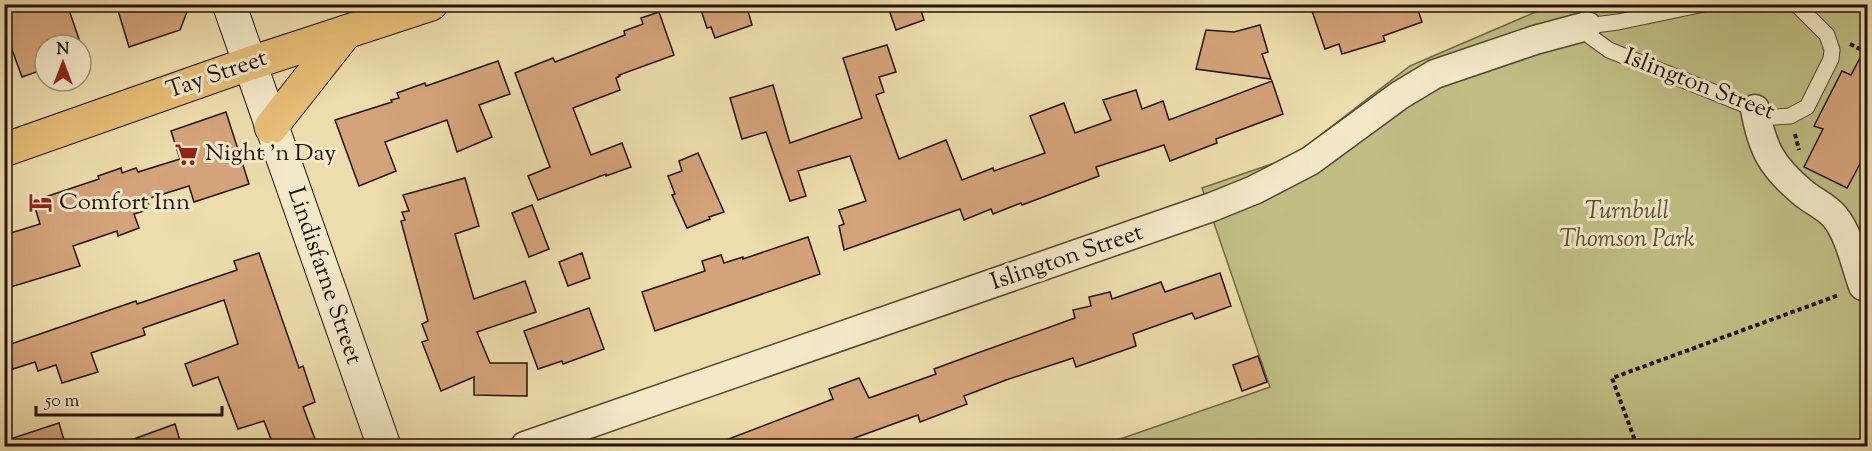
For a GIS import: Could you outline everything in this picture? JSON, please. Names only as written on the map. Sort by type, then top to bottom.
[{"type":"highway","name":"Tay Street","points":[[4,150],[249,64],[431,4]]},
{"type":"highway","points":[[271,127],[346,32]]},
{"type":"street","name":"Lindisfarne Street","points":[[229,4],[384,447]]},
{"type":"street","name":"Islington Street","points":[[525,447],[1212,207],[1254,190],[1310,161],[1400,95],[1435,74],[1535,40],[1587,26]]},
{"type":"street","points":[[1755,109],[1761,139],[1769,157],[1782,173],[1835,218],[1846,237],[1863,286]]},
{"type":"lane","name":"Islington Street","points":[[1704,4],[1587,26],[1591,37],[1609,50],[1775,117],[1790,116],[1806,107],[1831,59],[1832,50],[1827,35],[1796,4]]},
{"type":"path","points":[[1790,116],[1800,157]]},
{"type":"path","points":[[1637,447],[1612,378],[1863,286]]},
{"type":"green space","name":"Turnbull Thomson Park","points":[[1537,5],[1867,5],[1867,446],[1100,446],[1270,387],[1202,188],[1292,157],[1410,66],[1538,11]]},
{"type":"building","points":[[4,4],[67,4],[77,33],[33,33],[33,73],[22,77],[4,28]]},
{"type":"building","points":[[116,4],[190,4],[180,30],[129,47]]},
{"type":"building","points":[[699,4],[746,4],[752,25],[715,38],[711,27],[707,28]]},
{"type":"building","points":[[887,4],[919,4],[924,20],[896,30]]},
{"type":"building","points":[[1331,4],[1416,4],[1422,22],[1383,36],[1385,41],[1342,54],[1339,44],[1325,49],[1312,11]]},
{"type":"building","points":[[659,12],[674,55],[619,75],[616,78],[620,90],[573,108],[591,155],[622,143],[631,167],[538,200],[528,176],[550,167],[515,73],[553,58],[555,62],[625,35],[624,31],[643,24],[641,18]]},
{"type":"building","points":[[1260,25],[1268,52],[1262,54],[1271,79],[1196,69],[1206,30],[1234,32]]},
{"type":"building","points":[[1868,43],[1868,149],[1847,188],[1804,167],[1823,129],[1814,126],[1842,71],[1851,75]]},
{"type":"building","points":[[887,45],[896,72],[879,77],[884,92],[876,95],[899,159],[946,140],[962,180],[993,168],[994,171],[1045,153],[1030,116],[1064,103],[1075,133],[1111,120],[1103,100],[1136,90],[1142,109],[1163,101],[1169,120],[1272,81],[1283,114],[1216,139],[1217,143],[1170,161],[1164,145],[1096,167],[1099,176],[1022,205],[1021,203],[993,214],[991,209],[964,220],[960,209],[844,250],[839,226],[844,224],[839,210],[866,201],[850,156],[798,171],[806,196],[790,201],[766,132],[742,139],[730,98],[773,85],[790,143],[862,118],[843,58]]},
{"type":"building","points":[[498,61],[510,94],[479,105],[492,137],[457,152],[447,120],[385,142],[396,171],[359,186],[335,120],[392,102],[391,100],[399,98],[397,93],[425,83],[426,86]]},
{"type":"building","points":[[226,112],[249,184],[194,202],[189,186],[147,199],[150,209],[134,214],[139,228],[118,236],[117,231],[73,246],[80,266],[4,289],[4,235],[40,224],[33,201],[99,179],[98,176],[121,168],[122,173],[136,168],[138,172],[180,159],[171,131]]},
{"type":"building","points":[[698,153],[724,212],[687,228],[672,195],[675,194],[668,176],[682,171],[679,161]]},
{"type":"building","points":[[465,178],[479,226],[455,234],[474,299],[525,281],[536,312],[477,332],[490,363],[527,363],[527,396],[474,395],[474,377],[441,391],[422,342],[428,340],[422,324],[428,321],[401,221],[405,220],[402,212],[409,211],[403,195]]},
{"type":"building","points":[[532,205],[549,249],[529,257],[512,213]]},
{"type":"building","points":[[808,237],[820,274],[655,331],[642,292],[705,271],[702,261],[721,255],[724,263],[743,257],[743,259]]},
{"type":"building","points":[[259,253],[299,368],[303,366],[315,402],[303,407],[318,447],[274,447],[264,421],[238,429],[218,377],[193,386],[185,364],[238,344],[224,300],[143,328],[145,335],[91,353],[98,372],[62,383],[56,365],[38,371],[35,362],[13,369],[5,346],[136,301],[137,304],[237,270],[234,261]]},
{"type":"building","points":[[582,253],[590,278],[568,286],[559,262]]},
{"type":"building","points":[[1220,273],[1231,306],[1195,319],[1192,313],[1133,334],[1136,346],[1076,367],[1073,358],[1006,380],[964,396],[967,404],[920,422],[918,415],[849,440],[852,447],[714,447],[713,445],[833,399],[829,389],[859,378],[869,398],[936,374],[934,369],[1075,318],[1073,310],[1091,306],[1089,297],[1110,292],[1112,299],[1161,282],[1165,292]]},
{"type":"building","points":[[589,308],[604,349],[563,364],[562,361],[538,369],[524,331]]},
{"type":"building","points":[[1258,356],[1267,382],[1242,391],[1233,365]]},
{"type":"building","points":[[59,423],[66,447],[4,447],[4,441]]},
{"type":"building","points":[[175,424],[182,447],[121,447],[120,444]]},
{"type":"place","name":"Night 'n Day","points":[[187,154]]},
{"type":"place","name":"Comfort Inn","points":[[41,203]]}]
